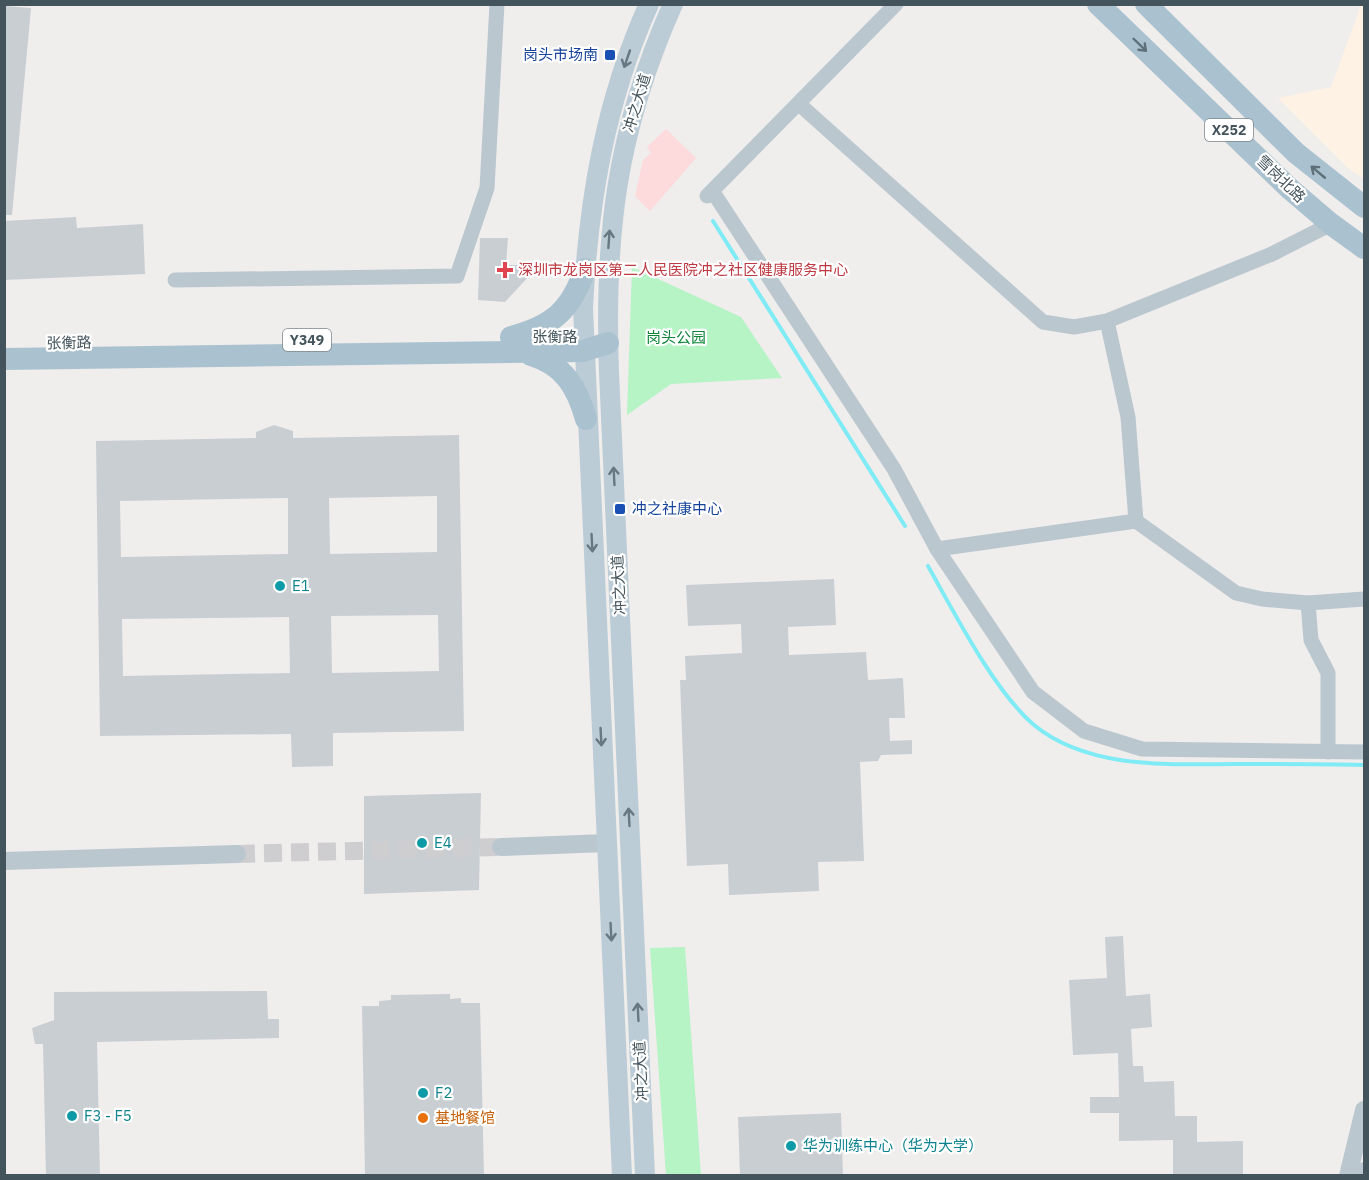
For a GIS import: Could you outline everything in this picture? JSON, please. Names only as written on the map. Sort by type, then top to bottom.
[{"type":"main road","name":"冲之大道","points":[[622,1176],[583,343],[585,269],[594,191],[607,125],[629,55],[649,4]]},
{"type":"main road","name":"冲之大道","points":[[645,1176],[608,343],[607,269],[614,193],[635,106],[673,4]]},
{"type":"main road","name":"雪岗北路","points":[[1098,4],[1290,189],[1331,224],[1365,248]]},
{"type":"main road","name":"雪岗北路","points":[[1146,4],[1296,153],[1365,207]]},
{"type":"main road","points":[[511,344],[563,311],[573,298],[585,269]]},
{"type":"main road","name":"张衡路","points":[[4,344],[608,343]]},
{"type":"main road","points":[[511,344],[548,361],[563,371],[580,398],[586,418]]},
{"type":"main road","name":"张衡路","points":[[4,359],[511,344]]},
{"type":"street","points":[[175,280],[457,276],[487,188],[497,4]]},
{"type":"street","points":[[896,4],[710,194],[894,470],[937,549],[1033,692],[1084,731],[1142,749],[1365,752]]},
{"type":"street","points":[[799,104],[1043,322],[1074,327],[1107,321],[1272,254],[1331,224]]},
{"type":"street","points":[[1107,321],[1128,417],[1136,521]]},
{"type":"street","points":[[937,549],[1136,521],[1236,593],[1262,599],[1308,603],[1365,599]]},
{"type":"street","points":[[1308,603],[1311,640],[1328,673],[1328,752]]},
{"type":"street","points":[[501,847],[606,843]]},
{"type":"street","points":[[4,861],[237,854]]},
{"type":"street","points":[[1348,1176],[1365,1110]]},
{"type":"street","points":[[1364,1176],[1365,1171]]},
{"type":"shaded area","points":[[1361,5],[1364,5],[1364,179],[1350,170],[1278,98],[1331,87]]},
{"type":"shaded area","points":[[666,129],[696,158],[650,211],[635,196],[643,160],[651,153],[647,147]]},
{"type":"green space","name":"岗头公园","points":[[632,267],[741,317],[782,378],[671,384],[627,415]]},
{"type":"green space","points":[[685,947],[701,1175],[666,1175],[650,948]]},
{"type":"building","points":[[4,6],[31,8],[12,215],[4,215]]},
{"type":"building","points":[[76,217],[77,228],[143,224],[145,274],[4,280],[4,221]]},
{"type":"building","name":"深圳市龙岗区第二人民医院冲之社区健康服务中心","points":[[480,238],[508,238],[506,265],[531,265],[531,274],[505,302],[478,300]]},
{"type":"building","name":"E1","points":[[274,425],[293,431],[293,438],[459,435],[464,731],[333,733],[333,766],[292,767],[291,734],[100,736],[96,441],[256,438],[256,432]],"holes":[[[437,496],[437,552],[330,554],[329,498]],[[288,498],[288,554],[121,557],[120,501]],[[438,615],[439,671],[332,673],[331,616]],[[289,617],[290,673],[123,676],[122,619]]]},
{"type":"building","points":[[834,579],[836,625],[788,627],[789,655],[866,652],[868,680],[903,678],[905,718],[889,718],[890,741],[912,740],[912,754],[881,755],[878,761],[860,762],[864,861],[818,862],[819,891],[729,895],[728,864],[687,866],[680,680],[686,680],[685,656],[742,653],[741,624],[688,626],[686,585]]},
{"type":"building","name":"E4","points":[[481,793],[479,890],[364,894],[364,796]]},
{"type":"building","points":[[1123,936],[1126,996],[1150,994],[1152,1027],[1131,1029],[1133,1066],[1143,1066],[1144,1082],[1174,1081],[1175,1116],[1197,1116],[1197,1142],[1243,1141],[1243,1176],[1173,1176],[1173,1140],[1119,1141],[1119,1113],[1090,1113],[1090,1097],[1119,1097],[1118,1053],[1073,1055],[1069,980],[1107,978],[1105,937]]},
{"type":"building","name":"F3 - F5","points":[[267,991],[268,1019],[279,1019],[279,1038],[97,1042],[100,1176],[46,1176],[43,1044],[35,1044],[32,1028],[54,1020],[54,992]]},
{"type":"building","name":"F2","points":[[450,994],[450,999],[461,998],[461,1003],[480,1003],[484,1176],[365,1176],[362,1006],[379,1006],[379,1001],[391,1000],[391,995]]},
{"type":"building","name":"华为训练中心（华为大学）","points":[[841,1113],[843,1176],[740,1176],[738,1117]]},
{"type":"waterway","points":[[713,221],[905,526]]},
{"type":"waterway","points":[[928,566],[962,628],[1004,692],[1034,725],[1056,740],[1079,750],[1105,757],[1158,764],[1364,765]]},
{"type":"tunnel","points":[[237,854],[501,847]]},
{"type":"place","name":"岗头市场南","points":[[610,55]]},
{"type":"place","name":"深圳市龙岗区第二人民医院冲之社区健康服务中心","points":[[505,270]]},
{"type":"place","name":"冲之社康中心","points":[[620,509]]},
{"type":"place","name":"E1","points":[[280,586]]},
{"type":"place","name":"E4","points":[[422,843]]},
{"type":"place","name":"F2","points":[[423,1093]]},
{"type":"place","name":"F3 - F5","points":[[72,1116]]},
{"type":"place","name":"基地餐馆","points":[[423,1118]]},
{"type":"place","name":"华为训练中心（华为大学）","points":[[791,1146]]}]
